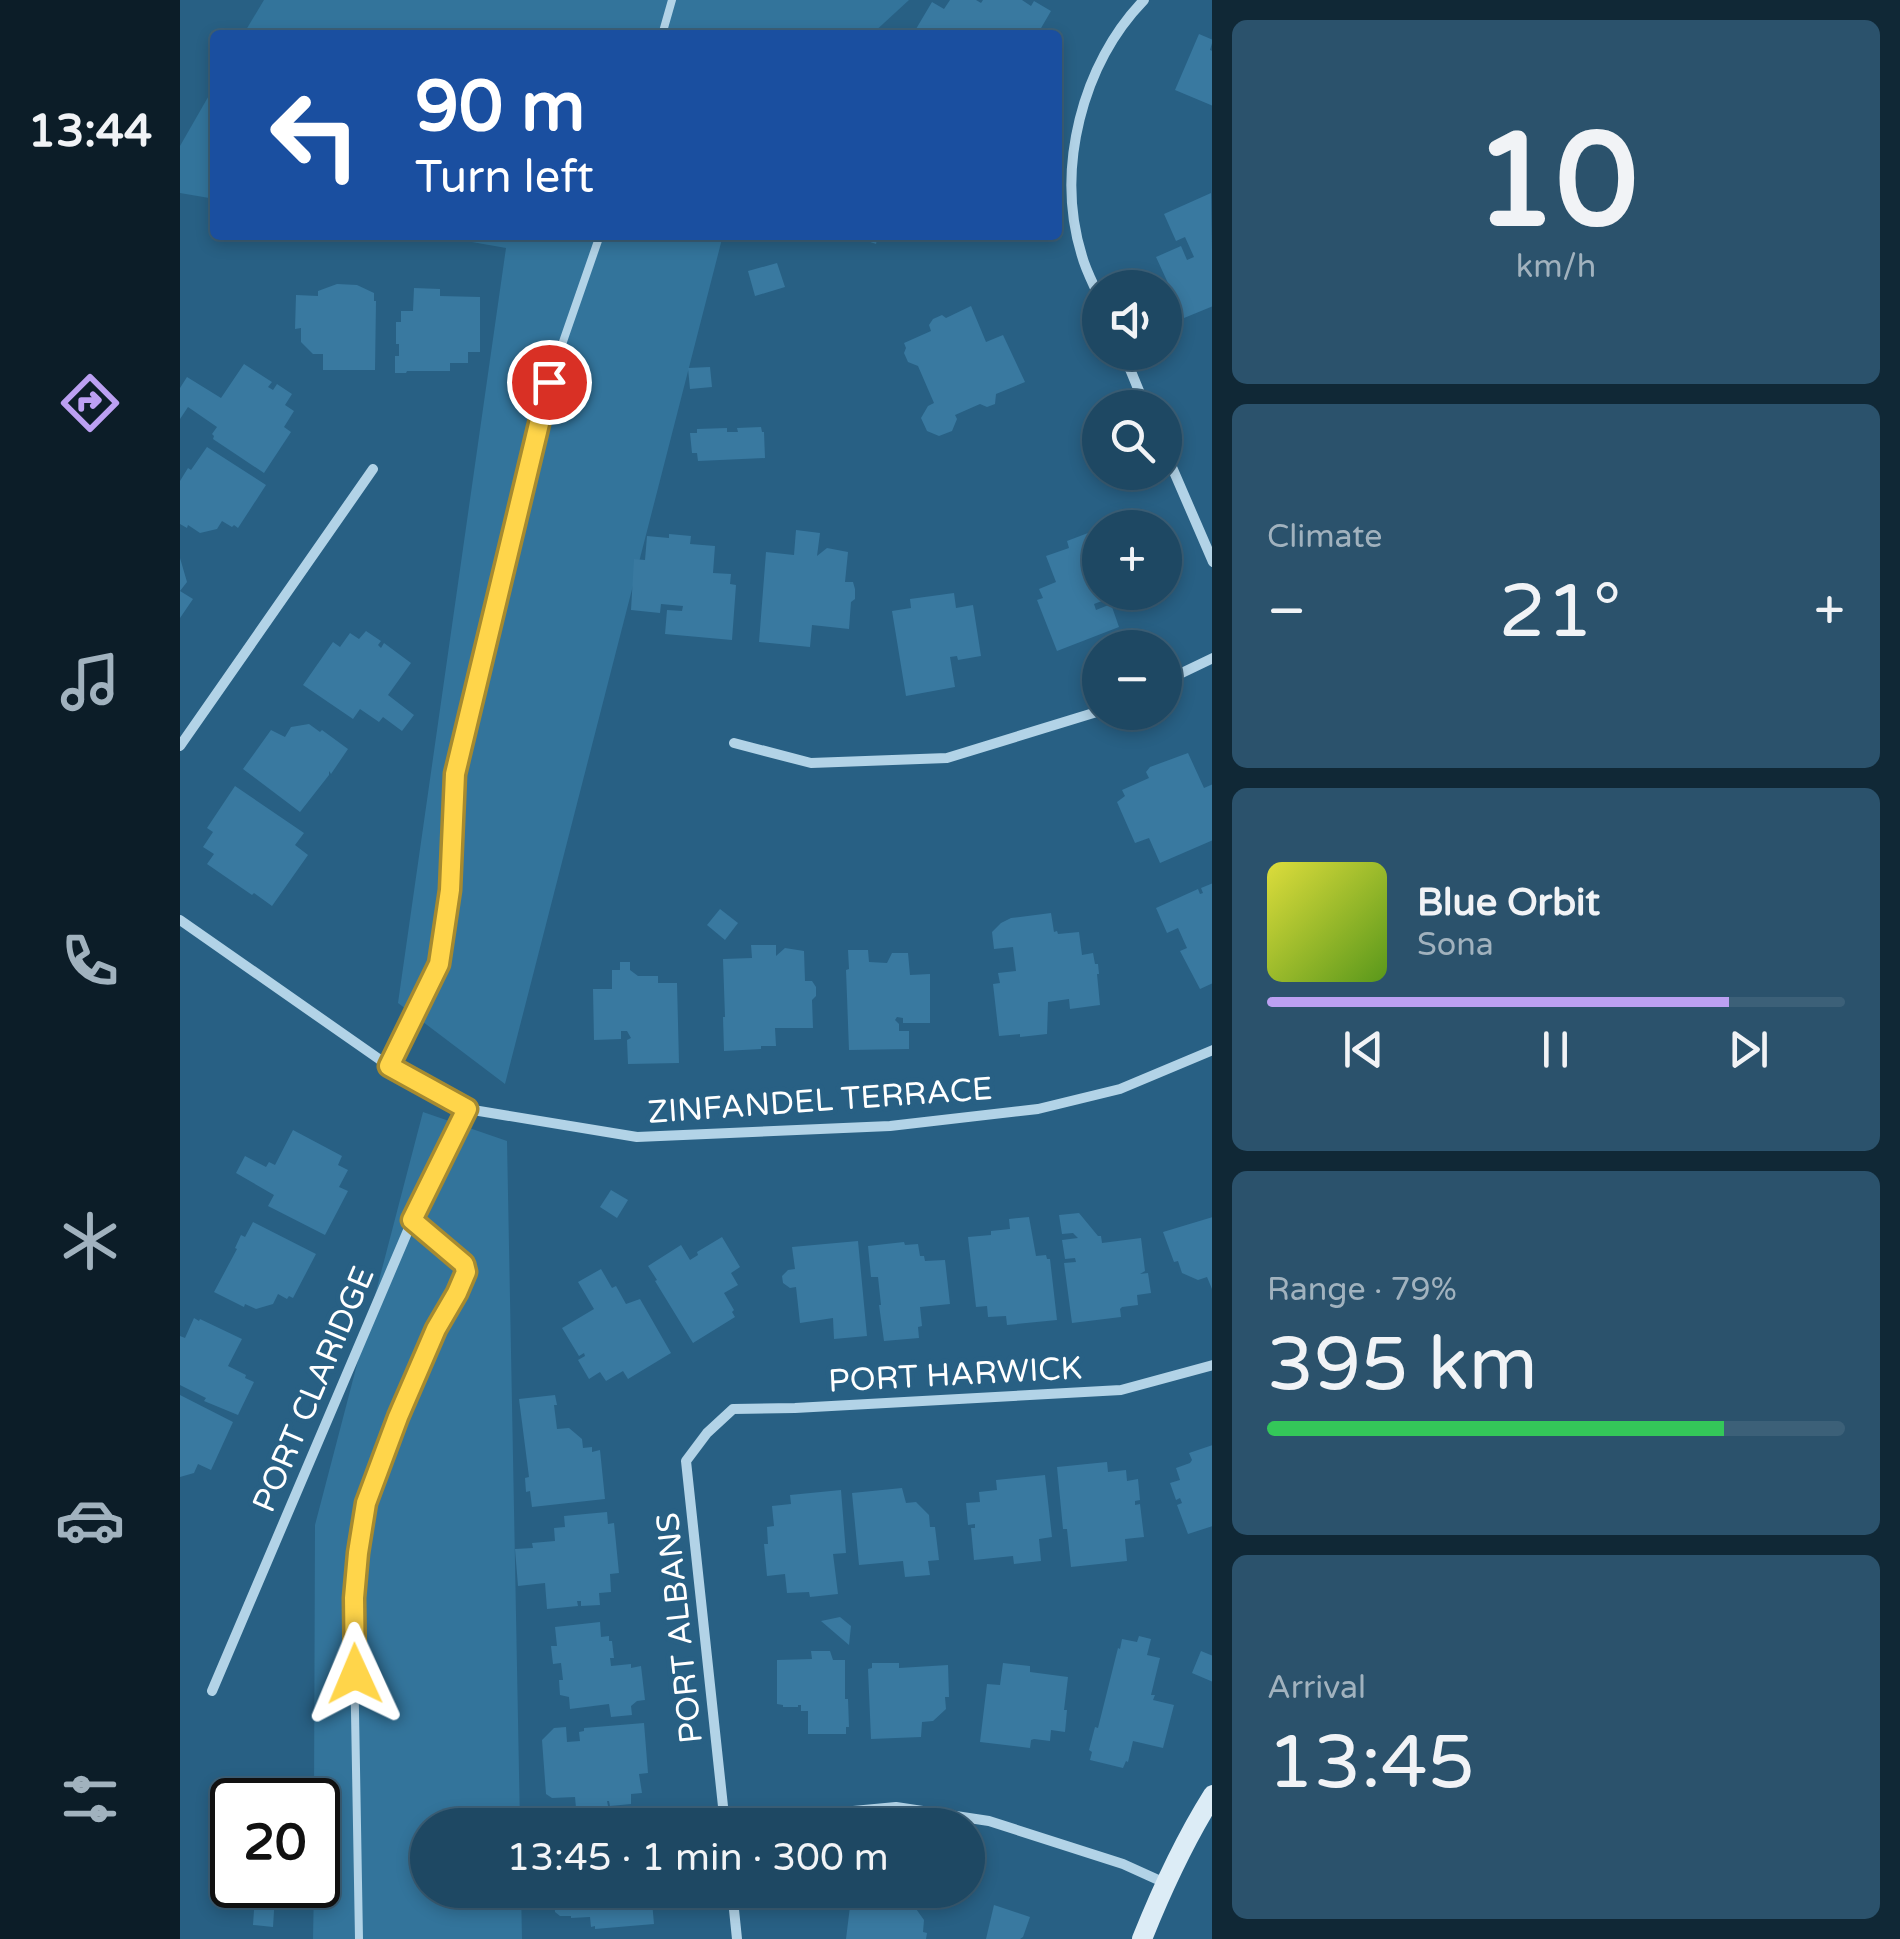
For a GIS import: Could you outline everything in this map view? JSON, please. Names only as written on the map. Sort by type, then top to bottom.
[{"type":"street","points":[[1088,270],[1075,221],[1074,152],[1080,118],[1106,50],[1144,0]]},
{"type":"street","points":[[180,746],[373,469]]},
{"type":"street","points":[[1182,490],[1212,562]]},
{"type":"street","points":[[1182,673],[1212,658]]},
{"type":"street","points":[[734,743],[811,763],[947,758],[1082,716]]},
{"type":"street","name":"ZINFANDEL TERRACE","points":[[180,920],[389,1066],[467,1109],[637,1137],[890,1126],[1038,1110],[1120,1090],[1212,1050]]},
{"type":"street","name":"PORT CLARIDGE","points":[[212,1690],[412,1220],[467,1109]]},
{"type":"street","name":"PORT HARWICK","points":[[707,1433],[733,1409],[1121,1390],[1212,1364]]},
{"type":"street","name":"PORT ALBANS","points":[[707,1433],[686,1461],[723,1808]]},
{"type":"street","points":[[1142,1939],[1192,1828],[1212,1795]]},
{"type":"street","points":[[985,1821],[1122,1864],[1165,1884]]},
{"type":"street","points":[[734,1908],[737,1939]]},
{"type":"lane","points":[[663,30],[672,0]]},
{"type":"lane","points":[[389,1066],[439,964],[450,890],[455,774],[549,382],[598,240]]},
{"type":"lane","points":[[360,1939],[354,1598],[358,1553],[366,1503],[398,1417],[466,1272],[464,1264],[412,1220]]},
{"type":"shaded area","points":[[264,0],[909,0],[876,30],[246,30]]},
{"type":"shaded area","points":[[210,94],[210,198],[180,193],[180,146]]},
{"type":"shaded area","points":[[460,240],[722,240],[505,1084],[398,1003],[506,248]]},
{"type":"shaded area","points":[[423,1112],[507,1141],[520,1808],[410,1808],[410,1908],[521,1908],[522,1939],[313,1939],[314,1908],[340,1908],[340,1778],[314,1778],[315,1525]]},
{"type":"building","points":[[950,0],[1022,0],[1031,6],[1034,1],[1051,11],[1040,30],[916,29],[932,2],[944,9]]},
{"type":"building","points":[[1199,34],[1212,40],[1212,106],[1175,90]]},
{"type":"building","points":[[1211,193],[1212,306],[1184,318],[1182,270],[1162,270],[1156,257],[1181,246],[1187,260],[1194,257],[1185,237],[1176,241],[1164,214]]},
{"type":"building","points":[[777,263],[785,287],[755,296],[748,271]]},
{"type":"building","points":[[337,284],[357,285],[374,293],[375,370],[323,370],[323,354],[313,354],[301,342],[301,328],[295,329],[296,295],[318,296],[318,291]]},
{"type":"building","points":[[414,288],[440,289],[440,296],[480,297],[480,352],[468,352],[468,363],[450,363],[450,371],[395,373],[395,356],[399,356],[396,322],[401,322],[401,311],[413,311]]},
{"type":"building","points":[[971,306],[986,342],[1003,335],[1025,382],[996,394],[995,404],[980,404],[955,415],[952,431],[939,436],[927,431],[921,418],[934,403],[918,366],[908,362],[904,343],[931,331],[933,319],[942,315],[946,318]]},
{"type":"building","points":[[244,364],[272,382],[268,387],[273,390],[277,384],[292,394],[285,405],[294,411],[284,427],[291,432],[264,473],[213,439],[217,427],[188,407],[180,419],[180,388],[187,377],[221,398]]},
{"type":"building","points":[[710,367],[712,387],[690,389],[688,368]]},
{"type":"building","points":[[761,427],[765,458],[698,461],[697,453],[692,453],[690,433],[697,433],[697,429],[727,428],[727,432],[738,432],[737,428]]},
{"type":"building","points":[[207,447],[266,485],[238,528],[222,521],[217,529],[200,533],[180,524],[180,481]]},
{"type":"building","points":[[796,530],[820,533],[817,556],[827,548],[848,552],[845,582],[853,582],[855,589],[849,629],[812,625],[810,647],[759,642],[766,552],[794,555]]},
{"type":"building","points":[[669,534],[691,536],[690,544],[715,546],[713,573],[731,574],[730,584],[736,585],[732,640],[665,634],[667,610],[682,611],[683,606],[661,604],[660,613],[631,610],[634,559],[645,560],[647,536],[669,538]]},
{"type":"building","points":[[1082,535],[1082,610],[1113,610],[1119,627],[1082,630],[1082,641],[1057,651],[1037,600],[1043,598],[1039,589],[1056,582],[1046,556],[1069,548],[1067,541]]},
{"type":"building","points":[[180,558],[187,582],[180,591]]},
{"type":"building","points":[[180,591],[193,599],[180,618]]},
{"type":"building","points":[[954,593],[956,608],[973,605],[981,656],[958,660],[957,656],[950,657],[955,687],[906,696],[892,611],[911,608],[910,599]]},
{"type":"building","points":[[366,631],[381,641],[381,648],[384,643],[411,663],[388,695],[414,715],[402,731],[383,717],[379,722],[360,709],[353,719],[303,685],[333,642],[340,647],[350,633],[359,639]]},
{"type":"building","points":[[309,724],[348,749],[300,812],[243,769],[271,730],[285,737],[291,727]]},
{"type":"building","points":[[1188,753],[1204,788],[1212,784],[1212,840],[1160,863],[1149,838],[1135,843],[1117,802],[1125,796],[1122,790],[1149,778],[1146,772]]},
{"type":"building","points":[[235,786],[304,833],[295,845],[308,855],[272,906],[207,864],[214,854],[203,847],[213,832],[207,828]]},
{"type":"building","points":[[1212,883],[1212,983],[1200,989],[1180,951],[1187,948],[1178,928],[1167,933],[1156,908],[1198,889],[1203,893],[1201,888]]},
{"type":"building","points":[[720,909],[738,923],[725,940],[707,925]]},
{"type":"building","points":[[1051,913],[1054,932],[1079,932],[1082,955],[1093,953],[1098,964],[1100,1005],[1070,1009],[1069,999],[1048,1002],[1047,1034],[999,1036],[993,984],[1000,983],[998,973],[1016,971],[1013,947],[994,949],[992,932],[1011,918]]},
{"type":"building","points":[[751,945],[776,945],[776,956],[785,948],[804,951],[805,981],[812,981],[816,987],[812,1000],[813,1028],[775,1028],[776,1046],[724,1051],[723,959],[752,958]]},
{"type":"building","points":[[848,950],[868,950],[869,962],[887,963],[892,953],[908,953],[910,975],[930,974],[930,1023],[903,1023],[903,1018],[897,1017],[895,1020],[899,1031],[909,1031],[909,1049],[849,1050]]},
{"type":"building","points":[[620,962],[630,962],[630,970],[638,976],[658,976],[658,983],[677,983],[679,1063],[628,1064],[627,1040],[631,1038],[627,1031],[621,1031],[621,1039],[594,1040],[593,989],[612,989],[612,970],[620,970]]},
{"type":"building","points":[[293,1130],[342,1156],[338,1165],[348,1170],[339,1187],[348,1191],[325,1235],[268,1206],[274,1195],[236,1173],[245,1156],[266,1167],[269,1162],[275,1165]]},
{"type":"building","points":[[611,1190],[628,1200],[617,1218],[600,1207]]},
{"type":"building","points":[[1079,1213],[1101,1236],[1102,1243],[1141,1238],[1145,1271],[1140,1274],[1148,1273],[1151,1293],[1137,1295],[1138,1305],[1122,1307],[1121,1317],[1072,1323],[1064,1263],[1076,1262],[1075,1258],[1065,1259],[1062,1240],[1078,1238],[1073,1233],[1062,1234],[1059,1215]]},
{"type":"building","points":[[1029,1217],[1036,1256],[1046,1255],[1050,1259],[1057,1320],[1007,1325],[1006,1316],[988,1317],[987,1306],[976,1307],[968,1237],[1010,1229],[1009,1219]]},
{"type":"building","points":[[1212,1217],[1212,1289],[1207,1277],[1198,1280],[1182,1273],[1163,1232]]},
{"type":"building","points":[[253,1222],[316,1254],[293,1298],[278,1294],[273,1304],[256,1309],[214,1292],[241,1235],[245,1237]]},
{"type":"building","points":[[722,1237],[740,1267],[731,1273],[738,1285],[724,1293],[735,1317],[693,1343],[648,1266],[681,1245],[690,1260]]},
{"type":"building","points":[[858,1241],[867,1336],[834,1339],[833,1318],[800,1323],[796,1287],[783,1283],[782,1276],[795,1269],[792,1247]]},
{"type":"building","points":[[918,1244],[925,1261],[945,1260],[950,1304],[920,1307],[919,1338],[884,1341],[878,1277],[871,1277],[868,1246]]},
{"type":"building","points":[[601,1269],[626,1304],[640,1299],[671,1353],[628,1379],[623,1371],[606,1381],[600,1372],[589,1379],[578,1360],[584,1353],[579,1356],[562,1328],[594,1309],[578,1282]]},
{"type":"building","points":[[194,1318],[242,1339],[228,1366],[254,1382],[238,1415],[204,1401],[206,1398],[180,1385],[180,1336],[185,1338]]},
{"type":"building","points":[[180,1395],[233,1422],[211,1470],[198,1464],[194,1473],[180,1477]]},
{"type":"building","points":[[555,1395],[557,1429],[569,1428],[582,1439],[583,1448],[600,1450],[605,1499],[532,1507],[530,1491],[526,1492],[525,1478],[529,1477],[519,1399]]},
{"type":"building","points":[[1212,1445],[1212,1526],[1188,1534],[1177,1505],[1182,1503],[1180,1498],[1176,1500],[1170,1483],[1180,1480],[1176,1468],[1190,1463],[1189,1453]]},
{"type":"building","points":[[1107,1462],[1108,1472],[1126,1470],[1127,1481],[1138,1479],[1140,1500],[1135,1505],[1140,1504],[1144,1537],[1125,1539],[1127,1561],[1071,1567],[1057,1467]]},
{"type":"building","points":[[1045,1475],[1052,1537],[1039,1539],[1041,1561],[1014,1564],[1013,1556],[974,1560],[971,1528],[975,1524],[968,1525],[966,1503],[980,1502],[979,1492],[997,1490],[996,1480]]},
{"type":"building","points":[[902,1488],[906,1503],[916,1502],[929,1515],[930,1527],[935,1527],[939,1560],[928,1561],[930,1575],[905,1577],[903,1561],[859,1565],[852,1493]]},
{"type":"building","points":[[841,1490],[846,1553],[833,1554],[838,1594],[810,1597],[809,1592],[787,1593],[785,1574],[767,1576],[764,1544],[768,1544],[767,1527],[774,1526],[772,1506],[791,1504],[790,1495]]},
{"type":"building","points":[[607,1512],[608,1524],[614,1523],[619,1573],[610,1574],[611,1592],[599,1593],[600,1605],[581,1606],[581,1601],[577,1601],[578,1606],[547,1609],[545,1583],[518,1586],[515,1549],[555,1541],[554,1528],[565,1527],[564,1516]]},
{"type":"building","points":[[840,1617],[851,1626],[849,1645],[821,1621]]},
{"type":"building","points":[[600,1622],[601,1637],[609,1636],[612,1641],[611,1666],[641,1666],[645,1700],[631,1706],[632,1715],[611,1717],[609,1704],[570,1709],[569,1697],[560,1695],[561,1663],[553,1664],[551,1646],[557,1646],[555,1627]]},
{"type":"building","points":[[1139,1636],[1151,1639],[1147,1655],[1160,1658],[1153,1700],[1174,1705],[1163,1748],[1133,1741],[1123,1768],[1090,1760],[1089,1750],[1118,1648],[1122,1639],[1137,1642]]},
{"type":"building","points":[[811,1651],[830,1651],[833,1660],[845,1660],[849,1727],[846,1734],[808,1734],[808,1711],[801,1711],[801,1705],[777,1704],[777,1660],[812,1659]]},
{"type":"building","points":[[1201,1651],[1212,1656],[1212,1682],[1192,1673]]},
{"type":"building","points":[[872,1663],[899,1663],[899,1668],[948,1665],[946,1709],[933,1721],[922,1722],[921,1737],[871,1739],[868,1669]]},
{"type":"building","points":[[1003,1663],[1030,1666],[1030,1672],[1068,1677],[1065,1732],[1051,1730],[1050,1741],[1031,1740],[1030,1748],[980,1742],[987,1684],[1000,1685]]},
{"type":"building","points":[[644,1723],[648,1773],[639,1774],[642,1793],[631,1794],[631,1804],[610,1806],[607,1801],[608,1806],[576,1808],[575,1797],[552,1798],[546,1794],[542,1740],[554,1728],[566,1727],[567,1742],[580,1741],[579,1732],[584,1728]]},
{"type":"building","points":[[994,1905],[1030,1917],[1023,1937],[986,1939]]},
{"type":"building","points":[[254,1908],[274,1908],[273,1927],[253,1925]]},
{"type":"building","points":[[555,1908],[653,1908],[654,1924],[595,1929],[590,1917],[571,1918],[555,1912]]},
{"type":"building","points":[[850,1908],[915,1908],[924,1920],[923,1932],[927,1933],[926,1939],[846,1939]]},
{"type":"route","points":[[355,1674],[354,1598],[366,1503],[436,1329],[466,1272],[464,1264],[412,1220],[467,1109],[389,1066],[439,964],[450,890],[455,774],[549,382]]}]
